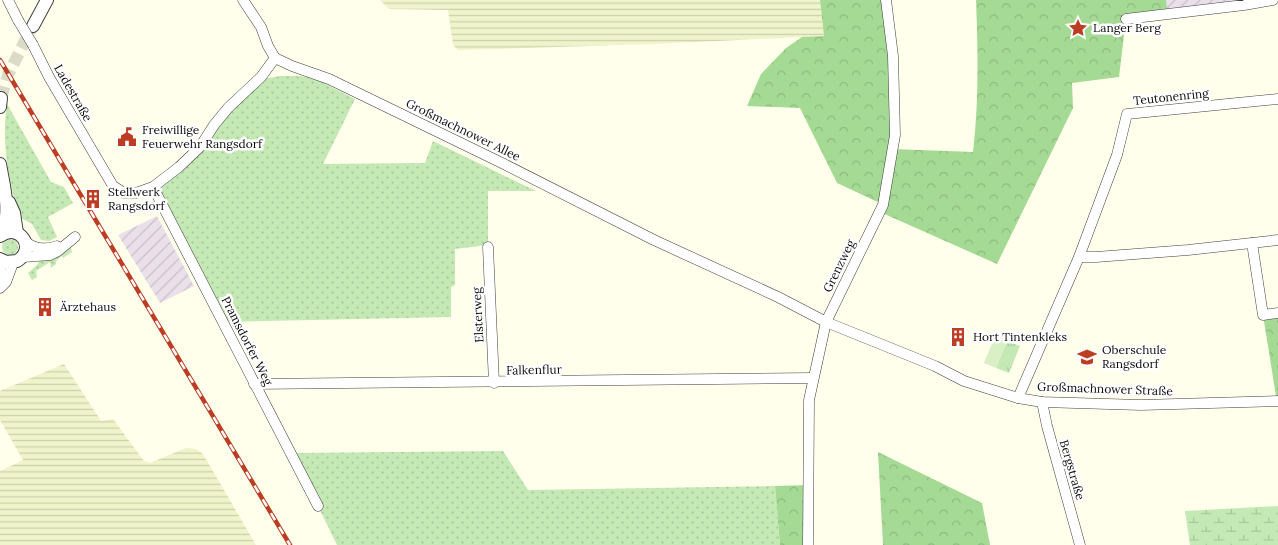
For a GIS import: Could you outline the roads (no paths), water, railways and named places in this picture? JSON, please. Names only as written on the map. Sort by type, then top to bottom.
[{"type":"street","name":"Ladestraße","points":[[8,0],[49,77],[113,186],[124,193],[136,193],[153,187]]},
{"type":"street","points":[[33,26],[47,0]]},
{"type":"street","points":[[153,187],[179,167],[200,147],[228,108],[261,77],[276,58],[268,46],[261,27],[243,0]]},
{"type":"street","name":"Grenzweg","points":[[808,545],[810,400],[813,378],[826,322],[883,204],[895,136],[893,56],[886,0]]},
{"type":"street","points":[[1126,19],[1273,0]]},
{"type":"street","name":"Großmachnower Allee","points":[[276,58],[292,66],[329,79],[654,240],[778,297],[826,322]]},
{"type":"street","name":"Teutonenring","points":[[1018,398],[1079,257],[1117,156],[1127,114],[1278,99]]},
{"type":"street","points":[[0,164],[7,200],[4,228],[1,235]]},
{"type":"street","name":"Pramsdorfer Weg","points":[[153,187],[318,506]]},
{"type":"street","points":[[0,288],[6,282],[26,250],[14,212],[7,200]]},
{"type":"street","points":[[0,259],[6,262],[50,255],[71,240],[50,249],[30,246],[10,231],[1,235]]},
{"type":"street","points":[[1079,257],[1278,240]]},
{"type":"street","points":[[1252,243],[1263,315],[1278,313]]},
{"type":"street","name":"Elsterweg","points":[[488,247],[494,383]]},
{"type":"street","points":[[0,259],[0,277]]},
{"type":"street","name":"Großmachnower Straße","points":[[826,322],[935,366],[964,380],[1018,398],[1042,402],[1141,404],[1278,401]]},
{"type":"street","name":"Falkenflur","points":[[254,384],[494,383],[813,378]]},
{"type":"street","name":"Bergstraße","points":[[1042,402],[1080,545]]},
{"type":"tunnel","points":[[1,98],[8,75],[32,27]]},
{"type":"railway","points":[[0,60],[290,545]]},
{"type":"place","name":"Langer Berg","points":[[1078,28]]},
{"type":"place","name":"Freiwillige Feuerwehr Rangsdorf","points":[[127,137]]},
{"type":"place","name":"Stellwerk Rangsdorf","points":[[93,199]]},
{"type":"place","name":"Ärztehaus","points":[[45,307]]},
{"type":"place","name":"Hort Tintenkleks","points":[[958,337]]},
{"type":"place","name":"Oberschule Rangsdorf","points":[[1087,357]]}]
